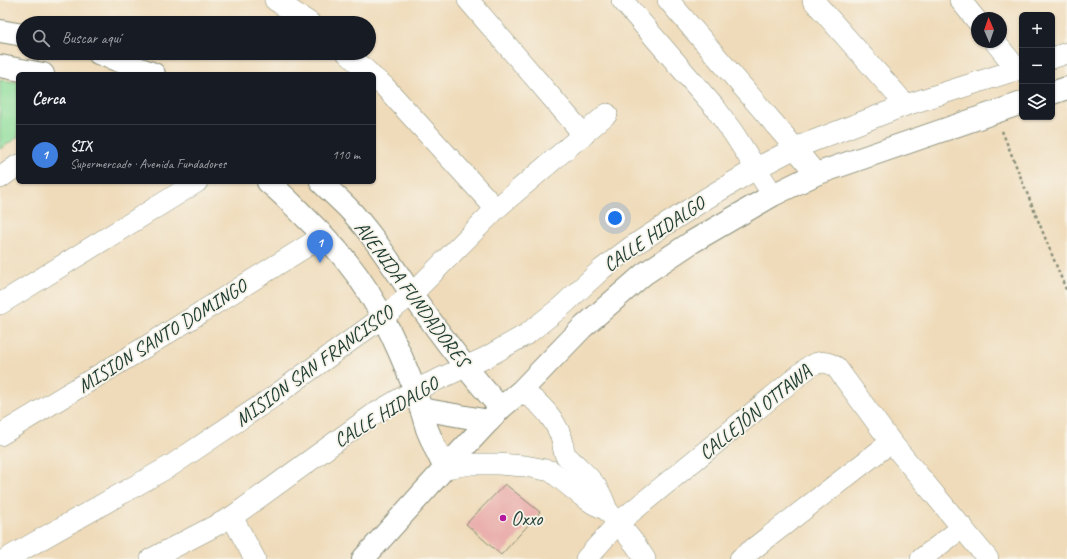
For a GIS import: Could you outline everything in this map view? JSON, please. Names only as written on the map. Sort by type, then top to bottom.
[{"type":"main road","points":[[0,31],[16,34]]},
{"type":"main road","points":[[114,60],[142,72]]},
{"type":"main road","points":[[0,66],[32,72]]},
{"type":"main road","points":[[1055,92],[1067,88]]},
{"type":"main road","points":[[363,559],[495,415],[582,328],[644,274],[692,242],[773,195],[816,174],[1019,104]]},
{"type":"main road","name":"AVENIDA FUNDADORES","points":[[270,184],[348,262],[366,288],[383,317],[418,400],[435,449],[445,468]]},
{"type":"main road","name":"AVENIDA FUNDADORES","points":[[323,184],[348,208],[379,247],[482,388],[495,415]]},
{"type":"main road","points":[[418,400],[495,415]]},
{"type":"street","points":[[275,0],[299,16]]},
{"type":"street","points":[[468,0],[584,135]]},
{"type":"street","points":[[668,0],[816,174]]},
{"type":"street","points":[[813,0],[906,105]]},
{"type":"street","points":[[960,0],[971,14]]},
{"type":"street","points":[[628,2],[716,109],[757,168],[773,195]]},
{"type":"street","points":[[1001,48],[1019,68]]},
{"type":"street","points":[[1055,57],[1067,53]]},
{"type":"street","points":[[355,60],[368,72]]},
{"type":"street","name":"CALLE HIDALGO","points":[[151,559],[232,517],[374,414],[418,400],[465,366],[501,350],[527,334],[556,311],[602,269],[631,247],[757,168],[795,148],[906,105],[1019,69]]},
{"type":"street","points":[[376,80],[384,86],[496,209]]},
{"type":"street","name":"MISION SAN FRANCISCO","points":[[6,559],[172,465],[273,397],[383,317],[412,294],[496,209],[607,114]]},
{"type":"street","points":[[0,178],[16,166]]},
{"type":"street","points":[[0,304],[194,184]]},
{"type":"street","name":"MISION SANTO DOMINGO","points":[[0,435],[323,236]]},
{"type":"street","name":"CALLEJÓN OTTAWA","points":[[586,559],[612,516],[810,366],[824,362],[836,367],[891,442],[988,559]]},
{"type":"street","points":[[521,390],[532,397],[551,417],[558,428],[565,454],[594,482],[612,516],[645,559]]},
{"type":"street","points":[[740,559],[891,442]]},
{"type":"street","points":[[551,471],[565,454]]},
{"type":"street","points":[[445,468],[471,464],[498,464],[525,466],[551,471],[582,496],[612,516]]},
{"type":"street","points":[[232,517],[255,559]]},
{"type":"street","points":[[921,559],[963,527]]},
{"type":"path","points":[[994,112],[1067,292]]},
{"type":"green space","points":[[0,80],[16,82],[16,138],[0,149]]},
{"type":"building","name":"Oxxo","points":[[505,484],[540,512],[501,555],[466,524]]},
{"type":"place","name":"SIX","points":[[320,263]]},
{"type":"place","name":"Oxxo","points":[[503,518]]}]
